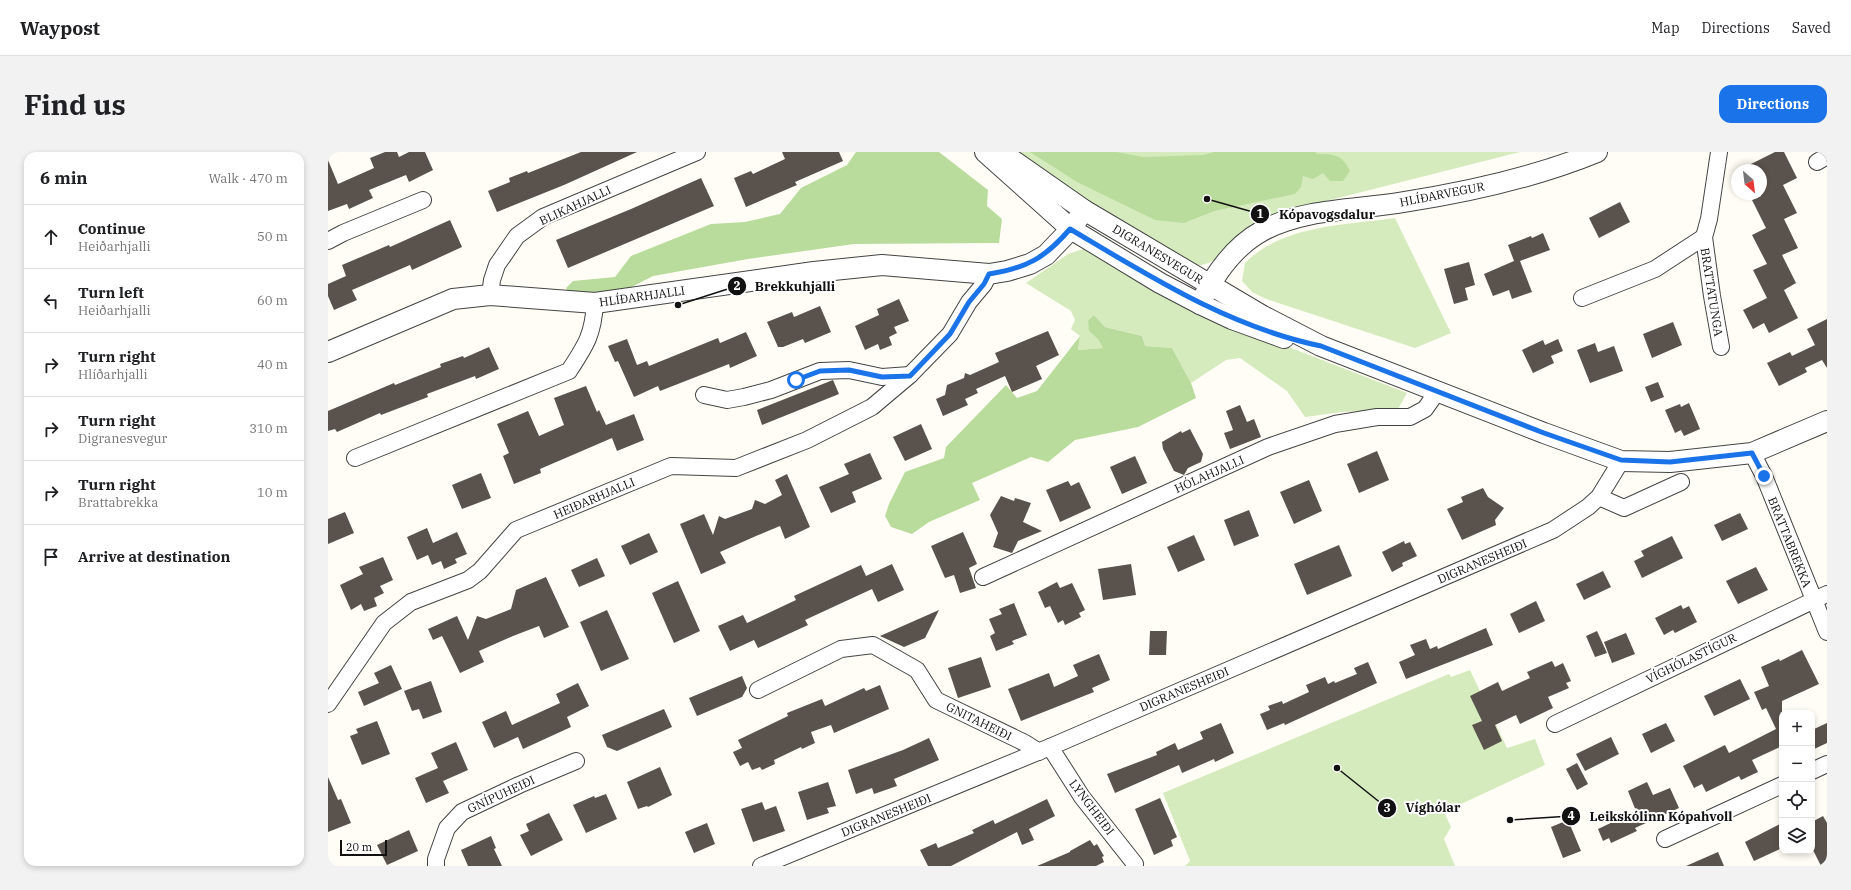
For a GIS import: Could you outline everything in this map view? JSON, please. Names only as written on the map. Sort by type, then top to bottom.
[{"type":"street","name":"BLIKAHJALLI","points":[[490,296],[492,280],[497,265],[517,236],[544,217],[697,152]]},
{"type":"street","name":"DIGRANESVEGUR","points":[[985,152],[1070,229],[1160,283],[1200,304],[1256,329],[1289,340],[1321,346]]},
{"type":"street","name":"DIGRANESVEGUR","points":[[1001,152],[1084,210],[1263,316],[1321,346],[1437,392],[1621,460],[1670,462],[1752,453],[1827,421]]},
{"type":"street","name":"HLÍÐARVEGUR","points":[[1200,304],[1210,284],[1222,266],[1239,248],[1261,231],[1288,220],[1319,213],[1424,199],[1492,184],[1564,165],[1597,152]]},
{"type":"street","name":"BRATTATUNGA","points":[[1719,152],[1709,219],[1704,237],[1721,347]]},
{"type":"street","points":[[328,241],[343,233],[423,200]]},
{"type":"street","name":"HLÍÐARHJALLI","points":[[328,352],[453,299],[490,296],[595,303],[814,272],[882,265],[989,274],[1006,272],[1030,264],[1049,252],[1070,229],[1084,210]]},
{"type":"street","name":"BRATTATUNGA","points":[[1582,298],[1655,269],[1704,237]]},
{"type":"street","name":"HEIÐARHJALLI","points":[[328,704],[384,623],[411,602],[468,580],[480,571],[516,530],[671,466],[736,468],[806,440],[872,407],[910,376],[950,334],[969,302],[984,284],[989,274]]},
{"type":"street","points":[[355,458],[569,371],[585,347],[593,325],[595,303]]},
{"type":"street","points":[[704,395],[727,400],[744,397],[771,390],[820,371],[849,370],[882,377],[910,376]]},
{"type":"street","name":"HÓLAHJALLI","points":[[983,576],[1268,447],[1335,424],[1377,417],[1410,417],[1425,409],[1437,392]]},
{"type":"street","name":"BRATTABREKKA","points":[[1752,453],[1820,597],[1827,632]]},
{"type":"street","name":"DIGRANESHEIÐI","points":[[761,866],[1045,749],[1553,530],[1588,507],[1599,497],[1621,460]]},
{"type":"street","points":[[1599,497],[1624,508],[1681,482]]},
{"type":"street","name":"VÍGHÓLASTÍGUR","points":[[1555,724],[1820,597]]},
{"type":"street","name":"GNITAHEIÐI","points":[[758,690],[841,649],[873,645],[917,670],[936,700],[1025,743],[1045,749]]},
{"type":"street","name":"LYNGHEIÐI","points":[[1045,749],[1135,864],[1134,866]]},
{"type":"street","name":"GNÍPUHEIÐI","points":[[436,866],[436,859],[447,828],[462,812],[519,785],[576,761]]},
{"type":"street","points":[[1815,770],[1827,764]]},
{"type":"street","points":[[1665,839],[1779,786]]},
{"type":"green space","points":[[856,152],[939,152],[988,190],[987,206],[1002,219],[999,243],[854,244],[748,259],[653,276],[620,293],[569,293],[566,288],[573,281],[615,277],[631,256],[711,224],[745,222],[780,214],[801,188],[847,165]]},
{"type":"green space","points":[[1011,152],[1520,152],[1271,215],[1254,224],[1218,258],[1202,265],[1192,265],[1181,262]]},
{"type":"green space","points":[[1030,152],[1117,152],[1143,157],[1203,155],[1214,152],[1315,152],[1317,154],[1328,154],[1341,158],[1350,171],[1343,181],[1330,181],[1323,173],[1313,179],[1303,176],[1301,187],[1295,194],[1214,211],[1184,223],[1155,220],[1077,182]]},
{"type":"green space","points":[[1395,218],[1451,333],[1415,348],[1266,299],[1252,292],[1242,281],[1245,263],[1260,250],[1277,241],[1296,234],[1336,225]]},
{"type":"green space","points":[[1086,248],[1286,346],[1407,393],[1398,409],[1342,412],[1305,417],[1287,391],[1240,358],[1226,360],[1191,383],[1172,348],[1145,346],[1142,336],[1105,327],[1094,315],[1089,331],[1098,338],[1103,348],[1078,350],[1080,336],[1071,329],[1075,320],[1071,311],[1026,283],[1068,254]]},
{"type":"green space","points":[[1094,315],[1105,327],[1142,336],[1145,346],[1172,348],[1191,383],[1196,398],[1138,427],[1075,440],[1048,462],[1031,457],[972,483],[980,500],[929,522],[912,534],[891,527],[885,516],[889,504],[905,472],[944,458],[946,447],[1006,385],[1017,398],[1037,391],[1080,336],[1078,350],[1103,348],[1098,339],[1089,331],[1088,321]]},
{"type":"green space","points":[[1470,670],[1507,748],[1535,739],[1545,765],[1444,812],[1451,827],[1444,839],[1455,866],[1185,866],[1190,861],[1163,793],[1449,674],[1451,677]]},
{"type":"building","points":[[385,152],[397,152],[399,157],[409,152],[425,152],[433,170],[409,182],[406,175],[369,190],[373,198],[349,209],[347,204],[328,211],[328,160],[338,184],[374,168],[370,158]]},
{"type":"building","points":[[581,152],[637,152],[564,185],[497,212],[488,191],[510,182],[509,178],[527,171],[528,173]]},
{"type":"building","points":[[782,152],[839,152],[843,161],[795,182],[797,185],[746,207],[734,178],[751,171],[753,174],[785,159]]},
{"type":"building","points":[[1775,152],[1784,152],[1797,178],[1783,185],[1797,213],[1784,219],[1798,248],[1782,255],[1796,283],[1784,290],[1798,318],[1769,333],[1764,323],[1753,329],[1743,310],[1767,298],[1753,270],[1767,264],[1752,235],[1766,228],[1752,200],[1767,200],[1767,164],[1751,164]]},
{"type":"building","points":[[701,178],[714,206],[568,268],[556,240]]},
{"type":"building","points":[[1620,202],[1630,222],[1599,238],[1589,218]]},
{"type":"building","points":[[450,220],[462,247],[412,270],[410,265],[352,290],[357,300],[334,310],[328,296],[328,284],[346,276],[342,265],[389,245],[390,247]]},
{"type":"building","points":[[1543,233],[1550,250],[1520,261],[1532,292],[1512,299],[1509,290],[1493,296],[1484,274],[1514,261],[1508,245]]},
{"type":"building","points":[[1469,262],[1475,285],[1465,288],[1468,300],[1454,304],[1444,269]]},
{"type":"building","points":[[899,299],[909,321],[894,327],[897,333],[889,337],[892,345],[880,350],[878,344],[865,350],[855,326],[879,315],[877,309]]},
{"type":"building","points":[[820,306],[831,332],[805,343],[803,339],[783,347],[778,347],[767,322],[792,312],[794,317]]},
{"type":"building","points":[[1827,319],[1827,368],[1822,360],[1805,368],[1807,372],[1779,386],[1767,363],[1790,352],[1792,356],[1815,345],[1807,329]]},
{"type":"building","points":[[1673,322],[1682,345],[1652,358],[1643,334]]},
{"type":"building","points":[[1048,331],[1059,355],[1036,366],[1042,379],[1012,392],[1005,376],[976,389],[978,393],[965,399],[968,405],[943,416],[936,399],[945,395],[947,385],[964,378],[965,373],[970,375],[999,362],[995,353]]},
{"type":"building","points":[[746,332],[757,356],[730,368],[729,364],[660,391],[658,386],[634,397],[618,361],[615,362],[608,346],[627,339],[637,365],[647,361],[649,366],[718,338],[720,343]]},
{"type":"building","points":[[1558,339],[1563,351],[1551,356],[1554,363],[1533,373],[1522,350],[1543,340],[1545,345]]},
{"type":"building","points":[[1595,343],[1598,352],[1614,346],[1623,371],[1590,383],[1577,350]]},
{"type":"building","points":[[489,347],[499,369],[476,379],[475,376],[427,394],[428,397],[381,415],[380,413],[337,432],[335,429],[328,431],[328,411],[394,383],[395,385],[441,367],[440,364],[463,356],[464,358]]},
{"type":"building","points":[[833,380],[839,394],[762,425],[757,410]]},
{"type":"building","points":[[1658,382],[1664,397],[1651,402],[1645,387]]},
{"type":"building","points":[[586,386],[597,412],[599,410],[606,425],[634,414],[644,440],[617,451],[612,438],[540,469],[541,473],[514,484],[503,456],[509,453],[497,424],[528,411],[539,436],[564,425],[554,398]]},
{"type":"building","points":[[1689,403],[1700,429],[1684,436],[1681,430],[1675,433],[1665,410],[1680,404],[1681,407]]},
{"type":"building","points":[[1240,405],[1247,422],[1254,419],[1261,437],[1230,449],[1224,433],[1233,430],[1226,411]]},
{"type":"building","points":[[921,424],[932,449],[905,461],[893,437]]},
{"type":"building","points":[[1190,429],[1203,454],[1201,462],[1188,468],[1184,475],[1174,471],[1163,449],[1162,442],[1181,431],[1182,433]]},
{"type":"building","points":[[1377,451],[1389,480],[1359,493],[1347,464]]},
{"type":"building","points":[[870,453],[882,479],[852,492],[856,502],[831,513],[819,487],[849,474],[844,464]]},
{"type":"building","points":[[1135,456],[1147,483],[1122,494],[1110,467]]},
{"type":"building","points":[[481,473],[491,498],[462,509],[452,485]]},
{"type":"building","points":[[787,474],[810,527],[785,539],[780,526],[756,536],[720,552],[726,563],[701,574],[680,524],[704,514],[713,535],[719,516],[725,519],[752,509],[755,500],[765,504],[782,495],[775,480]]},
{"type":"building","points":[[1309,480],[1322,511],[1294,524],[1280,492]]},
{"type":"building","points":[[1068,481],[1071,486],[1079,482],[1091,508],[1060,522],[1046,490]]},
{"type":"building","points":[[1483,488],[1488,497],[1504,508],[1495,520],[1496,525],[1462,540],[1447,509],[1463,502],[1461,497]]},
{"type":"building","points":[[1001,496],[1014,501],[1015,498],[1031,503],[1023,522],[1042,531],[1018,541],[1012,553],[993,547],[998,533],[990,515]]},
{"type":"building","points":[[1249,510],[1259,536],[1234,546],[1224,520]]},
{"type":"building","points":[[345,512],[354,533],[328,544],[328,519]]},
{"type":"building","points":[[1740,513],[1748,529],[1722,541],[1714,525]]},
{"type":"building","points":[[427,528],[433,543],[457,532],[467,554],[455,559],[457,563],[444,569],[441,561],[432,565],[428,555],[417,560],[407,537]]},
{"type":"building","points":[[963,532],[977,564],[969,568],[976,588],[960,593],[954,575],[945,578],[931,546]]},
{"type":"building","points":[[649,533],[658,552],[630,565],[621,546]]},
{"type":"building","points":[[1194,535],[1205,560],[1178,572],[1167,547]]},
{"type":"building","points":[[1672,536],[1683,558],[1642,578],[1634,561],[1644,556],[1641,551]]},
{"type":"building","points":[[1404,541],[1405,544],[1410,542],[1417,556],[1402,563],[1403,566],[1392,572],[1382,552]]},
{"type":"building","points":[[1339,545],[1352,576],[1307,595],[1294,564]]},
{"type":"building","points":[[383,557],[393,580],[380,586],[384,593],[374,598],[377,606],[364,611],[361,604],[351,610],[340,585],[363,574],[359,567]]},
{"type":"building","points":[[597,558],[605,576],[579,587],[571,570]]},
{"type":"building","points":[[892,564],[904,590],[878,602],[872,589],[805,620],[808,625],[758,648],[754,640],[730,651],[718,626],[743,615],[747,623],[796,600],[794,596],[861,565],[866,576]]},
{"type":"building","points":[[1131,564],[1136,595],[1103,600],[1098,569]]},
{"type":"building","points":[[1756,567],[1768,590],[1738,604],[1726,581]]},
{"type":"building","points":[[1603,571],[1611,587],[1584,600],[1576,584]]},
{"type":"building","points":[[546,577],[569,627],[544,638],[539,626],[513,636],[479,651],[484,662],[460,673],[442,636],[433,640],[428,629],[457,616],[468,640],[477,616],[486,619],[511,609],[516,590]]},
{"type":"building","points":[[678,581],[700,631],[674,643],[652,593]]},
{"type":"building","points":[[1057,582],[1060,588],[1072,583],[1085,610],[1079,613],[1081,617],[1065,625],[1063,620],[1058,623],[1050,606],[1045,608],[1038,592]]},
{"type":"building","points":[[1536,601],[1545,621],[1519,633],[1510,614]]},
{"type":"building","points":[[1014,603],[1027,635],[1012,641],[1014,644],[996,651],[990,636],[995,633],[989,619],[1002,614],[999,609]]},
{"type":"building","points":[[1681,605],[1683,609],[1689,606],[1697,622],[1675,633],[1673,630],[1664,635],[1655,618]]},
{"type":"building","points":[[607,610],[629,659],[601,671],[580,622]]},
{"type":"building","points":[[939,610],[925,638],[904,647],[880,636]]},
{"type":"building","points":[[1486,628],[1493,645],[1406,679],[1399,662],[1415,655],[1410,645],[1426,639],[1430,649],[1437,646],[1438,649]]},
{"type":"building","points":[[1150,631],[1167,631],[1166,655],[1149,655]]},
{"type":"building","points":[[1597,631],[1607,653],[1595,657],[1586,636]]},
{"type":"building","points":[[1626,633],[1635,654],[1612,663],[1604,642]]},
{"type":"building","points":[[1802,650],[1819,684],[1782,701],[1782,710],[1779,710],[1779,747],[1752,760],[1758,772],[1741,780],[1739,776],[1706,792],[1702,784],[1694,788],[1683,766],[1725,745],[1729,753],[1776,729],[1766,708],[1762,710],[1754,692],[1769,686],[1761,667],[1779,659],[1780,661]]},
{"type":"building","points":[[1099,654],[1110,680],[1092,688],[1094,692],[1021,721],[1008,689],[1049,673],[1054,687],[1078,676],[1073,665]]},
{"type":"building","points":[[981,657],[991,687],[958,698],[948,668]]},
{"type":"building","points":[[1552,661],[1555,667],[1563,663],[1571,681],[1566,683],[1569,688],[1548,697],[1553,708],[1520,724],[1516,715],[1495,725],[1502,741],[1484,750],[1472,725],[1482,721],[1470,696],[1498,682],[1502,691],[1530,678],[1527,672]]},
{"type":"building","points":[[1368,662],[1377,683],[1285,725],[1284,723],[1267,730],[1260,714],[1270,710],[1268,706],[1282,701],[1283,704],[1309,692],[1306,685],[1325,677],[1328,684],[1334,681],[1335,683],[1357,674],[1354,668]]},
{"type":"building","points":[[391,665],[402,689],[364,706],[358,692],[379,683],[374,673]]},
{"type":"building","points":[[742,676],[747,688],[742,697],[697,716],[689,698]]},
{"type":"building","points":[[1740,679],[1750,699],[1714,716],[1704,696]]},
{"type":"building","points":[[431,681],[442,712],[423,719],[419,709],[412,711],[404,691]]},
{"type":"building","points":[[578,683],[589,706],[567,717],[571,727],[523,749],[518,737],[494,748],[482,722],[506,711],[512,725],[560,703],[556,694]]},
{"type":"building","points":[[880,685],[889,709],[834,733],[831,725],[811,732],[815,743],[802,749],[801,747],[774,760],[775,764],[762,770],[760,767],[752,770],[748,762],[740,766],[733,752],[742,748],[738,740],[788,716],[787,713],[822,699],[825,706],[864,688],[866,691]]},
{"type":"building","points":[[664,709],[672,727],[617,751],[607,747],[602,735]]},
{"type":"building","points":[[377,721],[390,754],[362,765],[350,736],[358,733],[356,729]]},
{"type":"building","points":[[1221,723],[1234,753],[1215,762],[1214,759],[1182,773],[1179,765],[1115,793],[1107,774],[1157,755],[1156,752],[1175,743],[1178,750],[1203,739],[1200,732]]},
{"type":"building","points":[[1666,723],[1675,741],[1651,753],[1642,734]]},
{"type":"building","points":[[1827,723],[1827,743],[1815,749],[1815,746],[1815,729]]},
{"type":"building","points":[[1611,737],[1619,754],[1585,771],[1576,754]]},
{"type":"building","points":[[929,738],[939,760],[894,779],[897,786],[874,794],[872,788],[856,794],[848,770],[903,750]]},
{"type":"building","points":[[456,742],[468,770],[443,781],[449,793],[426,803],[415,778],[438,768],[431,753]]},
{"type":"building","points":[[1577,763],[1588,784],[1577,790],[1566,769]]},
{"type":"building","points":[[660,767],[672,795],[648,807],[638,809],[627,782]]},
{"type":"building","points":[[328,777],[338,800],[341,799],[351,823],[328,832]]},
{"type":"building","points":[[828,782],[836,806],[827,808],[829,813],[807,820],[798,792]]},
{"type":"building","points":[[1647,782],[1653,795],[1670,788],[1679,808],[1635,828],[1637,831],[1611,843],[1609,838],[1603,841],[1598,829],[1636,811],[1628,791]]},
{"type":"building","points":[[606,794],[617,819],[586,833],[573,805],[594,796],[595,798]]},
{"type":"building","points":[[1160,798],[1177,837],[1171,840],[1173,846],[1154,855],[1135,809]]},
{"type":"building","points":[[1047,799],[1055,816],[1029,829],[1034,840],[1022,845],[1017,832],[951,866],[928,866],[920,850],[936,843],[938,848],[974,833],[972,830],[993,820],[995,824]]},
{"type":"building","points":[[762,802],[765,810],[776,806],[785,831],[753,842],[741,809]]},
{"type":"building","points":[[549,813],[563,840],[531,856],[520,835],[529,831],[526,824]]},
{"type":"building","points":[[1823,816],[1827,823],[1827,866],[1821,866],[1815,854],[1815,820]]},
{"type":"building","points":[[1568,820],[1581,851],[1563,858],[1551,827]]},
{"type":"building","points":[[707,823],[715,844],[694,853],[685,832]]},
{"type":"building","points":[[1779,825],[1779,849],[1754,861],[1745,842]]},
{"type":"building","points":[[409,830],[418,851],[387,865],[377,845]]},
{"type":"building","points":[[491,836],[496,848],[494,849],[502,866],[468,866],[461,850]]},
{"type":"building","points":[[1090,840],[1094,846],[1097,844],[1104,856],[1102,857],[1104,862],[1096,866],[1037,866],[1070,852]]},
{"type":"building","points":[[1718,852],[1724,866],[1686,866]]},
{"type":"place","name":"Kópavogsdalur","points":[[1207,199]]},
{"type":"place","name":"Brekkuhjalli","points":[[678,305]]},
{"type":"place","name":"Víghólar","points":[[1337,768]]},
{"type":"place","name":"Leikskólinn Kópahvoll","points":[[1510,820]]},
{"type":"route","points":[[796,380],[820,371],[849,370],[882,377],[910,376],[950,334],[969,302],[984,284],[989,274],[1006,272],[1030,264],[1046,255],[1057,245],[1070,229],[1160,283],[1232,319],[1289,340],[1321,346],[1544,433],[1621,460],[1670,462],[1752,453],[1764,476]]}]
